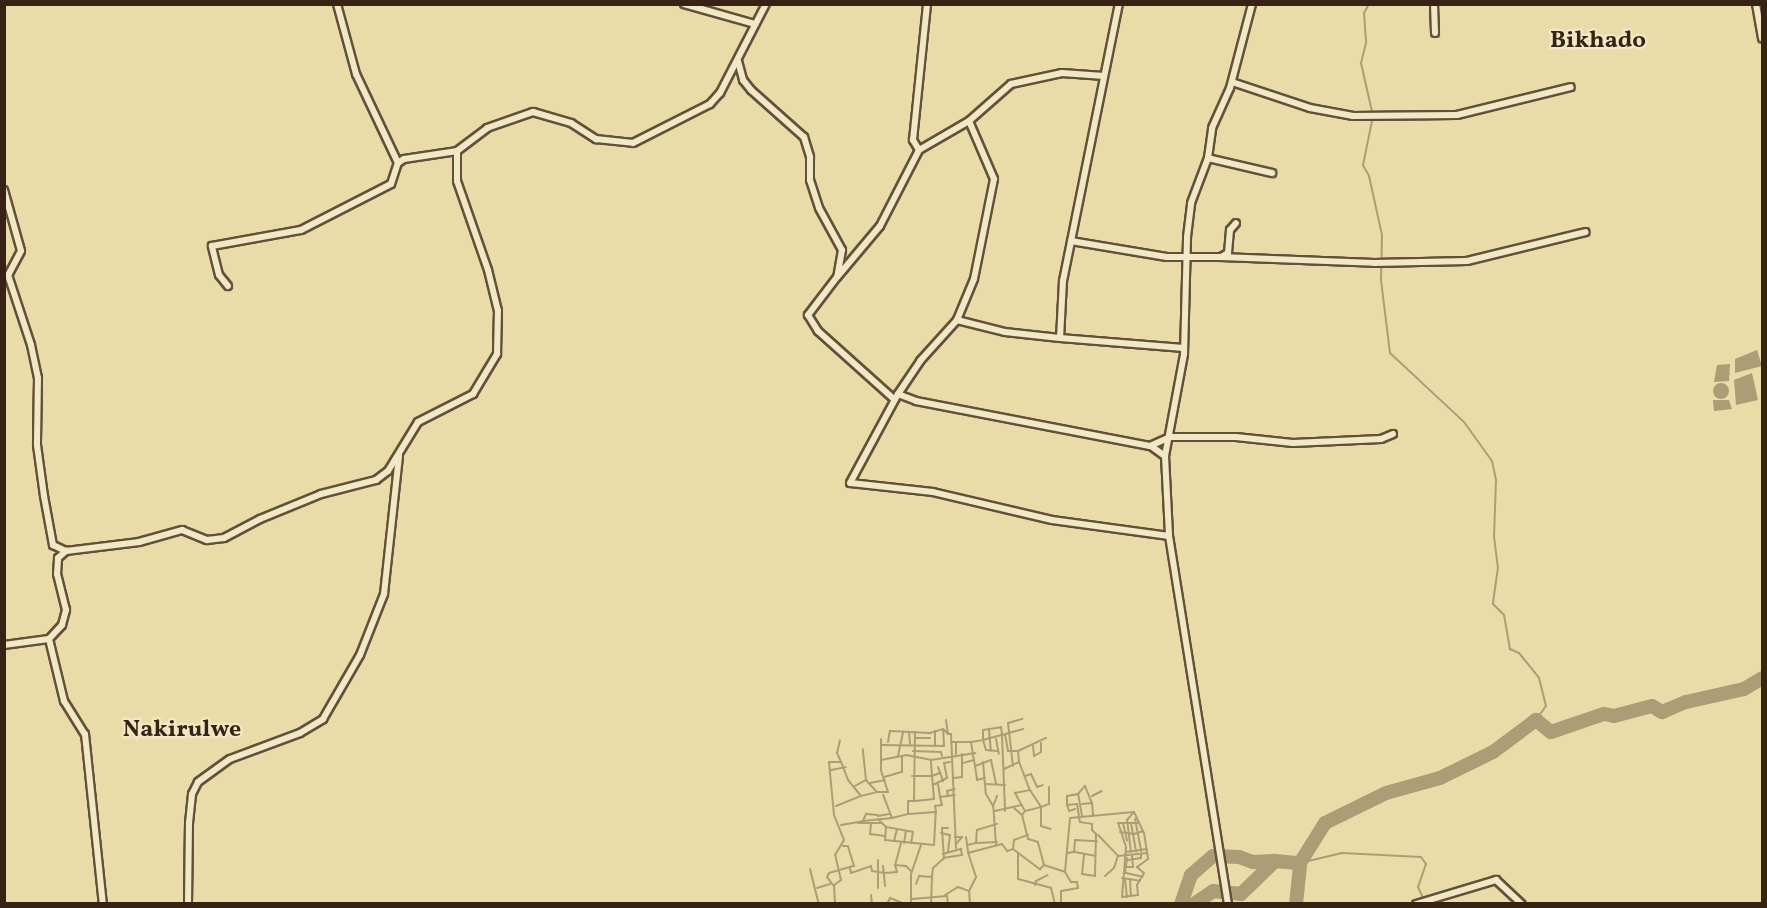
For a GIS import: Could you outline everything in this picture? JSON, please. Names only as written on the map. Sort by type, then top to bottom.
[{"type":"street","points":[[228,286],[219,275],[212,246],[302,230],[391,184],[398,163],[356,74],[337,4]]},
{"type":"street","points":[[684,4],[755,24]]},
{"type":"street","points":[[398,163],[457,151],[487,128],[533,112],[571,123],[596,139],[633,143],[710,104],[738,60],[766,4]]},
{"type":"street","points":[[919,150],[913,140],[927,4]]},
{"type":"street","points":[[1060,338],[1063,281],[1119,4]]},
{"type":"street","points":[[1228,903],[1169,536],[1166,456],[1184,348],[1186,255],[1191,203],[1208,158],[1216,116],[1232,82],[1252,4]]},
{"type":"street","points":[[1434,4],[1436,33]]},
{"type":"street","points":[[1756,4],[1762,38]]},
{"type":"street","points":[[738,60],[743,80],[751,90],[804,136],[810,157],[810,180],[819,208],[842,250],[837,277]]},
{"type":"street","points":[[1104,76],[1062,73],[1030,77],[1011,84],[969,121],[919,150],[880,226],[808,315],[818,331],[896,397],[1150,446],[1166,456]]},
{"type":"street","points":[[1232,82],[1310,108],[1368,116],[1456,115],[1571,87]]},
{"type":"street","points":[[969,121],[993,179],[974,279],[957,320],[920,361],[896,397],[850,483],[933,492],[1052,520],[1169,536]]},
{"type":"street","points":[[4,645],[49,639],[62,624],[66,610],[57,574],[58,558],[66,552],[139,542],[182,530],[207,540],[224,538],[321,494],[376,480],[388,471],[418,422],[473,394],[497,354],[498,311],[488,270],[457,181],[457,151]]},
{"type":"street","points":[[1208,158],[1272,173]]},
{"type":"street","points":[[4,190],[21,252],[8,275],[38,378],[37,445],[44,496],[53,545],[66,552]]},
{"type":"street","points":[[1221,257],[1228,254],[1230,230],[1236,223]]},
{"type":"street","points":[[1071,242],[1167,257],[1186,255],[1387,263],[1467,261],[1586,232]]},
{"type":"street","points":[[957,320],[1005,332],[1184,348]]},
{"type":"street","points":[[1150,446],[1170,437],[1236,437],[1293,443],[1382,439],[1393,434]]},
{"type":"street","points":[[188,903],[189,823],[192,794],[198,782],[230,759],[300,734],[322,719],[360,655],[384,594],[400,450]]},
{"type":"street","points":[[49,639],[64,700],[85,734],[103,903]]},
{"type":"street","points":[[1416,903],[1496,880],[1522,903]]},
{"type":"shaded area","points":[[1757,350],[1762,366],[1735,373],[1735,359]]},
{"type":"shaded area","points":[[1730,364],[1729,381],[1714,382],[1717,365]]},
{"type":"shaded area","points":[[1752,373],[1758,400],[1736,405],[1734,380]]},
{"type":"shaded area","points":[[1721,383],[1727,385],[1729,391],[1727,397],[1721,399],[1715,397],[1713,391],[1715,385]]},
{"type":"shaded area","points":[[1713,400],[1729,400],[1732,409],[1714,411]]},
{"type":"waterway","points":[[1369,4],[1364,13],[1366,43],[1361,63],[1373,116],[1363,165],[1369,176],[1382,235],[1381,280],[1390,353],[1464,422],[1492,461],[1496,480],[1494,536],[1498,567],[1493,604],[1504,615],[1510,649],[1519,653],[1539,678],[1546,706],[1536,720]]},
{"type":"waterway","points":[[1194,904],[1213,891],[1241,894],[1275,861],[1300,863],[1325,823],[1386,793],[1440,778],[1493,752],[1536,720],[1551,732],[1604,714],[1614,716],[1652,706],[1662,712],[1686,702],[1744,689],[1762,678]]},
{"type":"waterway","points":[[1013,766],[1008,723],[1022,719]]},
{"type":"waterway","points":[[946,720],[948,734],[951,734],[956,848]]},
{"type":"waterway","points":[[971,742],[983,740],[983,730],[1001,727],[1002,735],[1023,729]]},
{"type":"waterway","points":[[888,742],[890,731],[930,733],[943,729],[948,734]]},
{"type":"waterway","points":[[881,745],[944,746],[943,729]]},
{"type":"waterway","points":[[989,730],[991,751]]},
{"type":"waterway","points":[[935,731],[935,746]]},
{"type":"waterway","points":[[898,756],[903,732]]},
{"type":"waterway","points":[[909,732],[910,744]]},
{"type":"waterway","points":[[892,818],[908,814],[908,801],[914,801],[915,732]]},
{"type":"waterway","points":[[1004,769],[1019,762],[1018,751],[1008,751],[1005,734]]},
{"type":"waterway","points":[[998,751],[986,750],[983,740],[1002,735],[1005,811]]},
{"type":"waterway","points":[[915,738],[930,738]]},
{"type":"waterway","points":[[1018,751],[1046,738]]},
{"type":"waterway","points":[[877,792],[888,792],[881,770],[881,739]]},
{"type":"waterway","points":[[996,739],[999,754]]},
{"type":"waterway","points":[[835,904],[834,885],[841,880],[835,855],[844,840],[834,815],[829,762],[841,762],[837,753],[840,740]]},
{"type":"waterway","points":[[951,742],[971,742],[974,760],[963,763]]},
{"type":"waterway","points":[[956,742],[956,754]]},
{"type":"waterway","points":[[1033,746],[1034,756],[1041,752],[1041,743]]},
{"type":"waterway","points":[[861,796],[877,792],[866,780],[863,749]]},
{"type":"waterway","points":[[913,751],[941,752],[942,756]]},
{"type":"waterway","points":[[881,760],[906,755],[931,760],[975,753]]},
{"type":"waterway","points":[[954,778],[962,777],[962,754]]},
{"type":"waterway","points":[[884,777],[902,772],[902,757]]},
{"type":"waterway","points":[[912,776],[932,776],[931,760]]},
{"type":"waterway","points":[[974,760],[977,780],[985,778]]},
{"type":"waterway","points":[[975,766],[991,760],[996,783]]},
{"type":"waterway","points":[[836,806],[861,796],[848,780],[841,762]]},
{"type":"waterway","points":[[933,785],[947,778],[944,763],[950,762]]},
{"type":"waterway","points":[[983,762],[986,794],[993,806]]},
{"type":"waterway","points":[[1019,762],[1030,790]]},
{"type":"waterway","points":[[831,770],[846,767]]},
{"type":"waterway","points":[[938,767],[943,781]]},
{"type":"waterway","points":[[915,801],[934,799],[932,776],[940,773]]},
{"type":"waterway","points":[[1025,776],[1031,774],[1037,787],[1043,785]]},
{"type":"waterway","points":[[855,786],[866,780]]},
{"type":"waterway","points":[[870,783],[885,780]]},
{"type":"waterway","points":[[938,784],[940,796]]},
{"type":"waterway","points":[[985,784],[1005,785]]},
{"type":"waterway","points":[[1082,816],[1078,794],[1085,786],[1092,803]]},
{"type":"waterway","points":[[1044,865],[1038,842],[1028,839],[1022,815],[1025,811],[1015,793],[1030,790],[1041,807],[1049,804],[1049,787]]},
{"type":"waterway","points":[[948,796],[947,791],[955,789]]},
{"type":"waterway","points":[[1092,796],[1102,791]]},
{"type":"waterway","points":[[1067,805],[1067,796],[1078,794]]},
{"type":"waterway","points":[[863,821],[892,818],[883,795]]},
{"type":"waterway","points":[[936,812],[935,806],[942,805],[940,797],[955,795]]},
{"type":"waterway","points":[[996,845],[993,806],[997,796]]},
{"type":"waterway","points":[[1082,804],[1092,803],[1093,815]]},
{"type":"waterway","points":[[1075,809],[1069,811],[1067,805],[1077,804],[1080,822],[1092,824],[1092,830],[1096,834],[1095,876],[1082,874],[1084,854]]},
{"type":"waterway","points":[[995,811],[1021,805]]},
{"type":"waterway","points":[[1013,807],[1022,815]]},
{"type":"waterway","points":[[1025,811],[1041,807],[1041,826],[1051,829]]},
{"type":"waterway","points":[[878,819],[886,827],[885,840],[934,845],[936,812],[908,814]]},
{"type":"waterway","points":[[1065,872],[1070,818],[1134,812],[1144,833],[1148,859],[1137,867],[1144,873],[1137,885],[1138,895],[1122,897],[1126,847],[1118,823],[1139,823]]},
{"type":"waterway","points":[[1131,852],[1127,820],[1133,813]]},
{"type":"waterway","points":[[841,825],[863,821],[866,814],[878,815]]},
{"type":"waterway","points":[[878,816],[889,814]]},
{"type":"waterway","points":[[1135,819],[1141,851]]},
{"type":"waterway","points":[[858,823],[882,823]]},
{"type":"waterway","points":[[1123,823],[1127,841]]},
{"type":"waterway","points":[[1131,823],[1136,852]]},
{"type":"waterway","points":[[871,824],[870,834],[885,836]]},
{"type":"waterway","points":[[967,845],[976,843],[977,830],[997,824]]},
{"type":"waterway","points":[[886,827],[913,832],[911,843]]},
{"type":"waterway","points":[[932,877],[933,868],[944,858],[942,828],[948,828]]},
{"type":"waterway","points":[[894,841],[897,829]]},
{"type":"waterway","points":[[904,843],[906,831]]},
{"type":"waterway","points":[[1120,832],[1134,834],[1143,831]]},
{"type":"waterway","points":[[941,833],[950,835],[948,852]]},
{"type":"waterway","points":[[970,904],[969,891],[976,877],[968,853],[1002,844],[1007,851],[1013,849],[1014,840],[1028,835]]},
{"type":"waterway","points":[[1098,835],[1118,856]]},
{"type":"waterway","points":[[955,837],[962,837],[956,844]]},
{"type":"waterway","points":[[966,837],[968,852]]},
{"type":"waterway","points":[[1067,853],[1074,852],[1075,840],[1097,841]]},
{"type":"waterway","points":[[976,843],[997,842]]},
{"type":"waterway","points":[[901,843],[895,865],[906,866],[912,872]]},
{"type":"waterway","points":[[911,904],[911,874],[921,845]]},
{"type":"waterway","points":[[833,885],[827,877],[829,873],[854,866],[848,846],[843,846]]},
{"type":"waterway","points":[[943,854],[961,849],[962,855],[944,858]]},
{"type":"waterway","points":[[1013,849],[1040,869],[1044,865],[1065,872],[1071,882],[1077,882],[1078,888],[1061,891],[1061,904]]},
{"type":"waterway","points":[[1126,852],[1147,849]]},
{"type":"waterway","points":[[1075,852],[1095,856]]},
{"type":"waterway","points":[[1105,876],[1114,868],[1118,856],[1147,853]]},
{"type":"waterway","points":[[1300,863],[1342,853],[1421,857],[1426,864],[1418,887],[1424,900]]},
{"type":"waterway","points":[[1018,854],[1018,879],[1051,888],[1055,904]]},
{"type":"waterway","points":[[1128,860],[1141,858],[1141,854]]},
{"type":"waterway","points":[[1127,867],[1133,867],[1132,855]]},
{"type":"waterway","points":[[1181,904],[1191,875],[1213,856],[1239,857],[1253,862],[1275,861]]},
{"type":"waterway","points":[[1125,873],[1127,858]]},
{"type":"waterway","points":[[878,860],[878,888]]},
{"type":"waterway","points":[[850,868],[851,873],[871,866],[872,871],[885,873],[897,872],[895,865]]},
{"type":"waterway","points":[[883,866],[885,886]]},
{"type":"waterway","points":[[1296,904],[1300,867]]},
{"type":"waterway","points":[[810,869],[819,904]]},
{"type":"waterway","points":[[1126,873],[1143,877]]},
{"type":"waterway","points":[[1035,885],[1036,881],[1048,875]]},
{"type":"waterway","points":[[916,884],[919,876],[932,877],[931,904]]},
{"type":"waterway","points":[[1122,878],[1140,881]]},
{"type":"waterway","points":[[1125,879],[1127,897]]},
{"type":"waterway","points":[[1130,879],[1131,896]]},
{"type":"waterway","points":[[817,888],[830,884]]},
{"type":"waterway","points":[[945,895],[958,887],[969,891]]},
{"type":"waterway","points":[[871,895],[872,904]]},
{"type":"waterway","points":[[912,899],[947,896],[948,904]]},
{"type":"waterway","points":[[887,904],[890,898],[905,904]]},
{"type":"district","name":"Bikhado","points":[[1598,42]]},
{"type":"district","name":"Nakirulwe","points":[[182,731]]}]
